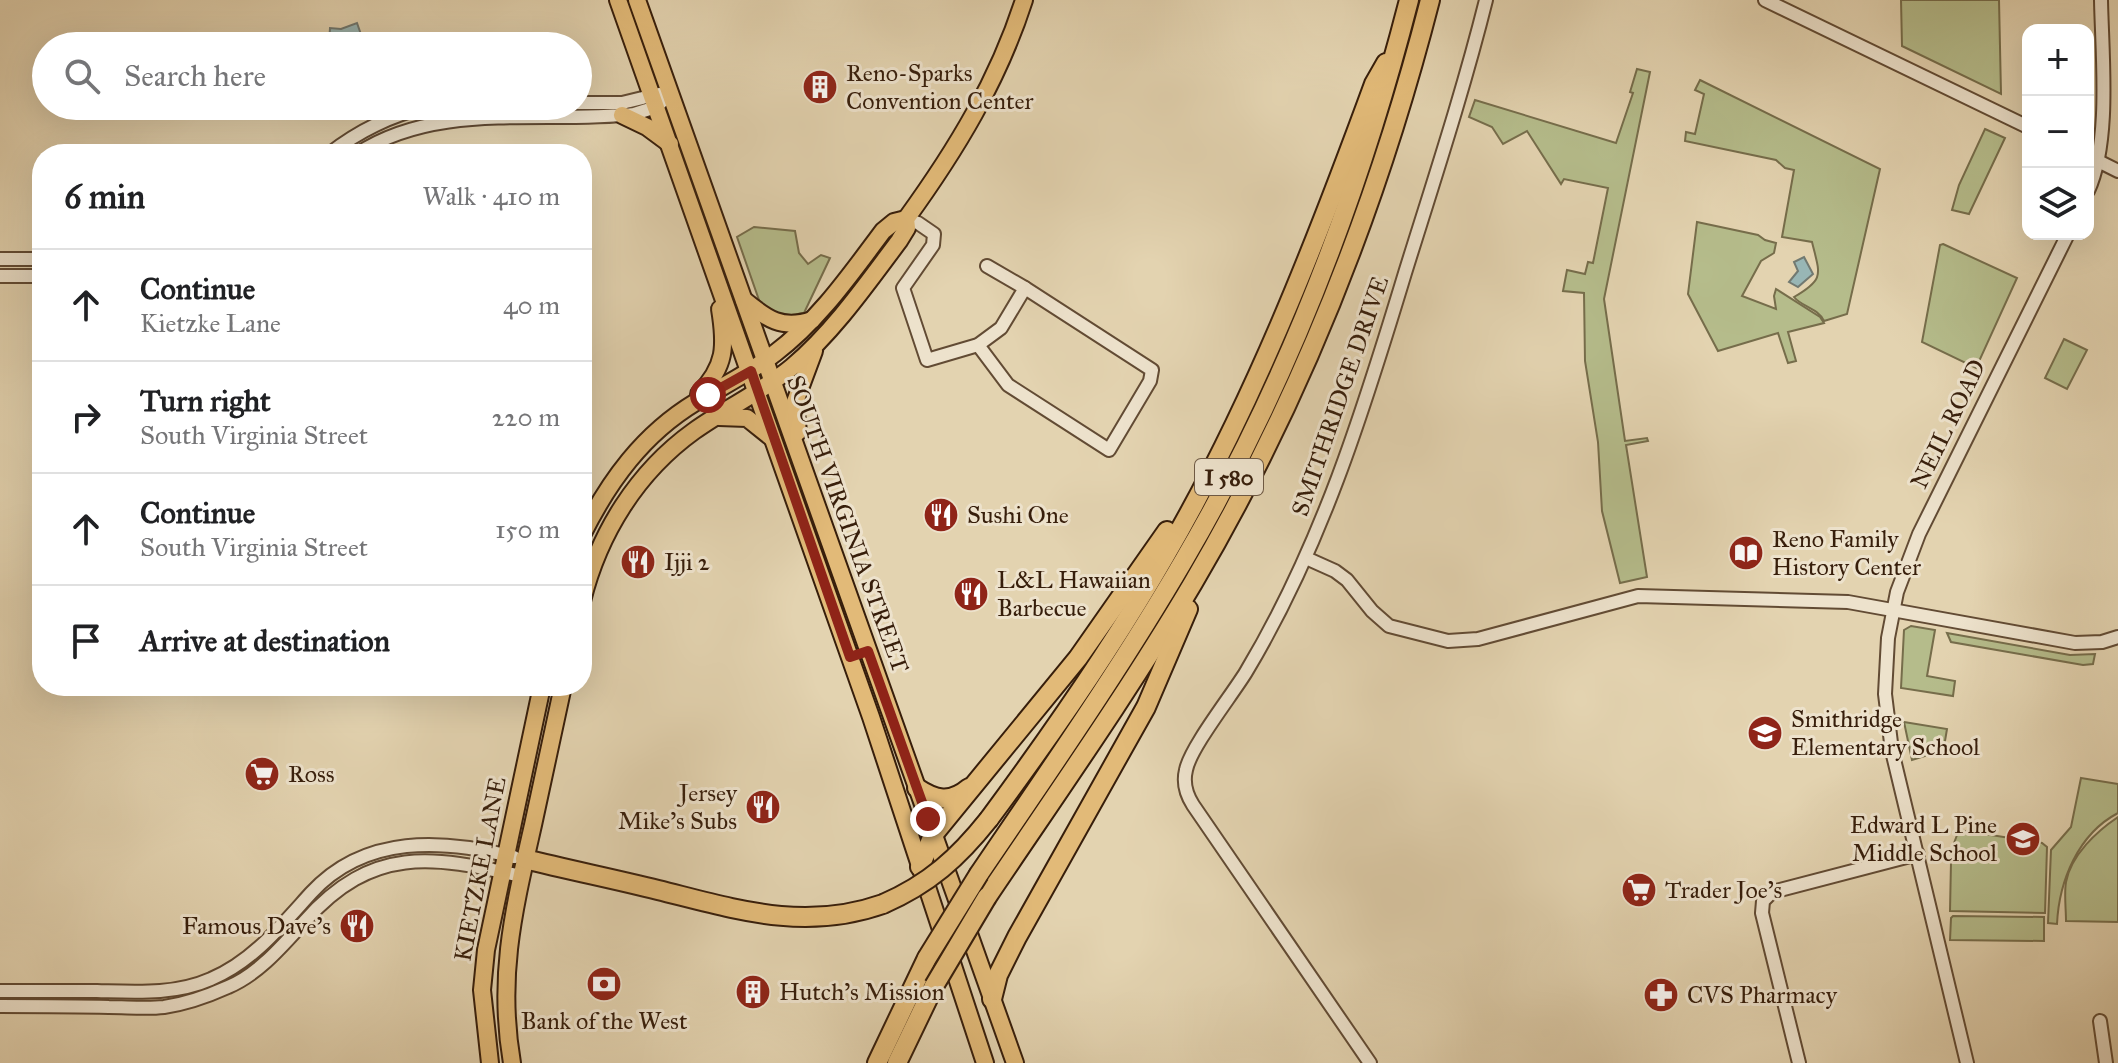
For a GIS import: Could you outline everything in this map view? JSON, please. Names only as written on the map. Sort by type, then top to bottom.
[{"type":"highway","name":"I 580","points":[[877,1063],[927,958],[979,874],[1150,617],[1241,454],[1335,238],[1380,108],[1409,0]]},
{"type":"highway","name":"I 580","points":[[897,1063],[934,986],[987,897],[1143,664],[1218,538],[1279,419],[1350,253],[1396,122],[1430,0]]},
{"type":"highway","points":[[523,868],[734,910],[792,918],[837,916],[883,904],[922,874],[950,864],[989,819],[1066,714],[1144,592],[1197,498],[1265,358],[1319,236],[1374,84],[1399,39]]},
{"type":"highway","points":[[922,874],[933,835],[1087,646],[1131,585],[1193,489],[1265,358]]},
{"type":"highway","points":[[992,999],[998,975],[1017,937],[1146,707],[1218,538]]},
{"type":"highway","points":[[917,788],[932,797],[948,799],[963,793],[986,773]]},
{"type":"main road","name":"SOUTH VIRGINIA STREET","points":[[618,0],[850,657],[984,1063]]},
{"type":"main road","name":"SOUTH VIRGINIA STREET","points":[[637,0],[1015,1063]]},
{"type":"main road","points":[[683,410],[765,361],[814,319],[883,231],[906,219],[972,122],[999,67],[1024,0]]},
{"type":"main road","points":[[622,115],[647,127],[670,144]]},
{"type":"main road","points":[[592,572],[625,501],[675,446],[772,381],[816,345],[899,241],[907,228],[906,219]]},
{"type":"main road","points":[[592,516],[605,492],[642,444],[683,410],[711,381],[723,354],[724,332],[713,268]]},
{"type":"main road","points":[[743,299],[764,317],[782,325],[814,319]]},
{"type":"main road","points":[[805,473],[795,402],[816,345]]},
{"type":"main road","points":[[713,418],[747,418],[774,440]]},
{"type":"main road","points":[[850,657],[868,651]]},
{"type":"main road","name":"KIETZKE LANE","points":[[489,1062],[483,971],[540,696]]},
{"type":"main road","name":"KIETZKE LANE","points":[[512,1063],[506,1027],[504,982],[511,927],[561,696]]},
{"type":"street","name":"SMITHRIDGE DRIVE","points":[[1370,1063],[1193,805],[1185,788],[1185,777],[1190,758],[1260,649],[1306,558],[1337,484],[1363,413],[1486,0]]},
{"type":"street","points":[[1765,0],[2022,124]]},
{"type":"street","points":[[2094,152],[2102,98],[2101,0]]},
{"type":"street","points":[[592,116],[622,115],[671,93]]},
{"type":"street","points":[[592,103],[654,101]]},
{"type":"street","points":[[343,144],[382,120]]},
{"type":"street","points":[[377,144],[407,129],[446,121],[475,120]]},
{"type":"street","points":[[2094,159],[2118,171]]},
{"type":"street","points":[[906,219],[934,234],[933,245],[903,288],[927,360],[978,345],[1001,328],[1025,288]]},
{"type":"street","name":"NEIL ROAD","points":[[1967,1063],[1892,751],[1886,713],[1885,676],[1892,610],[1919,534],[2065,240]]},
{"type":"street","points":[[0,259],[32,259]]},
{"type":"street","points":[[978,345],[1008,385],[1109,450],[1150,381],[1152,370],[987,266]]},
{"type":"street","points":[[0,276],[32,276]]},
{"type":"street","points":[[1306,558],[1347,580],[1380,620],[1389,626],[1448,641],[1478,639],[1638,596],[1848,602],[2075,643],[2102,642],[2118,637]]},
{"type":"street","points":[[0,991],[155,992],[197,985],[227,971],[259,948],[315,889],[348,864],[402,845],[434,843],[506,855],[523,868]]},
{"type":"street","points":[[1799,1063],[1762,913],[1763,901],[1772,892],[1918,854]]},
{"type":"street","points":[[0,1006],[162,1007],[185,1002],[231,986],[246,977],[333,894],[367,873],[398,863],[429,859],[502,872],[523,868]]},
{"type":"street","points":[[2100,1021],[2106,1063]]},
{"type":"green space","points":[[1901,0],[1999,0],[2001,94],[1902,46]]},
{"type":"green space","points":[[1637,69],[1650,72],[1604,299],[1625,441],[1647,438],[1648,441],[1626,445],[1647,577],[1620,583],[1602,511],[1598,442],[1585,361],[1584,293],[1563,291],[1567,270],[1585,274],[1588,262],[1593,263],[1608,188],[1564,179],[1561,184],[1527,131],[1503,144],[1492,127],[1469,117],[1475,100],[1616,143],[1633,93],[1630,92]]},
{"type":"green space","points":[[1700,80],[1880,169],[1847,314],[1824,321],[1818,313],[1794,297],[1811,285],[1818,275],[1818,269],[1812,242],[1782,237],[1794,170],[1785,168],[1776,160],[1685,141],[1686,132],[1695,134],[1704,94],[1695,90]]},
{"type":"green space","points":[[1985,129],[2005,138],[1969,214],[1952,210],[1959,185]]},
{"type":"green space","points":[[1697,222],[1758,235],[1776,243],[1774,253],[1761,261],[1742,296],[1776,309],[1776,289],[1820,317],[1824,323],[1788,332],[1796,361],[1788,363],[1778,333],[1718,351],[1688,294]]},
{"type":"green space","points":[[754,227],[795,231],[799,253],[808,264],[821,255],[830,258],[804,313],[779,317],[763,307],[737,237]]},
{"type":"green space","points":[[1940,245],[2017,278],[1976,368],[1922,342]]},
{"type":"green space","points":[[2064,339],[2087,350],[2067,389],[2045,378]]},
{"type":"green space","points":[[1911,626],[1935,630],[1927,676],[1955,681],[1953,696],[1901,688],[1904,630]]},
{"type":"green space","points":[[1947,633],[2070,655],[2095,654],[2093,664],[2083,665],[1951,642]]},
{"type":"green space","points":[[1904,722],[1947,729],[1944,747],[1928,745],[1925,756],[1912,760]]},
{"type":"green space","points":[[2081,778],[2118,784],[2118,813],[2092,833],[2073,860],[2062,891],[2057,924],[2048,923],[2051,850],[2071,827]]},
{"type":"green space","points":[[2118,817],[2118,922],[2066,921],[2066,882],[2073,862],[2102,829]]},
{"type":"green space","points":[[1959,830],[2042,843],[2047,847],[2045,913],[1950,911],[1951,862],[1957,862],[1954,843]]},
{"type":"green space","points":[[1953,916],[2044,917],[2044,941],[1950,940]]},
{"type":"water","points":[[357,23],[360,32],[330,32],[330,28],[341,29]]},
{"type":"water","points":[[1804,257],[1813,274],[1798,287],[1789,282],[1798,271],[1794,262]]},
{"type":"place","name":"Reno-Sparks Convention Center","points":[[820,87]]},
{"type":"place","name":"Sushi One","points":[[941,515]]},
{"type":"place","name":"Reno Family History Center","points":[[1746,553]]},
{"type":"place","name":"Ijji 2","points":[[638,562]]},
{"type":"place","name":"L&L Hawaiian Barbecue","points":[[971,594]]},
{"type":"place","name":"Smithridge Elementary School","points":[[1765,733]]},
{"type":"place","name":"Ross","points":[[262,774]]},
{"type":"place","name":"Jersey Mike's Subs","points":[[763,807]]},
{"type":"place","name":"Edward L Pine Middle School","points":[[2023,839]]},
{"type":"place","name":"Trader Joe's","points":[[1639,890]]},
{"type":"place","name":"Famous Dave's","points":[[357,926]]},
{"type":"place","name":"Bank of the West","points":[[604,984]]},
{"type":"place","name":"Hutch's Mission","points":[[753,992]]},
{"type":"place","name":"CVS Pharmacy","points":[[1661,995]]},
{"type":"route","points":[[708,395],[751,371],[850,657],[868,651],[928,819]]}]
